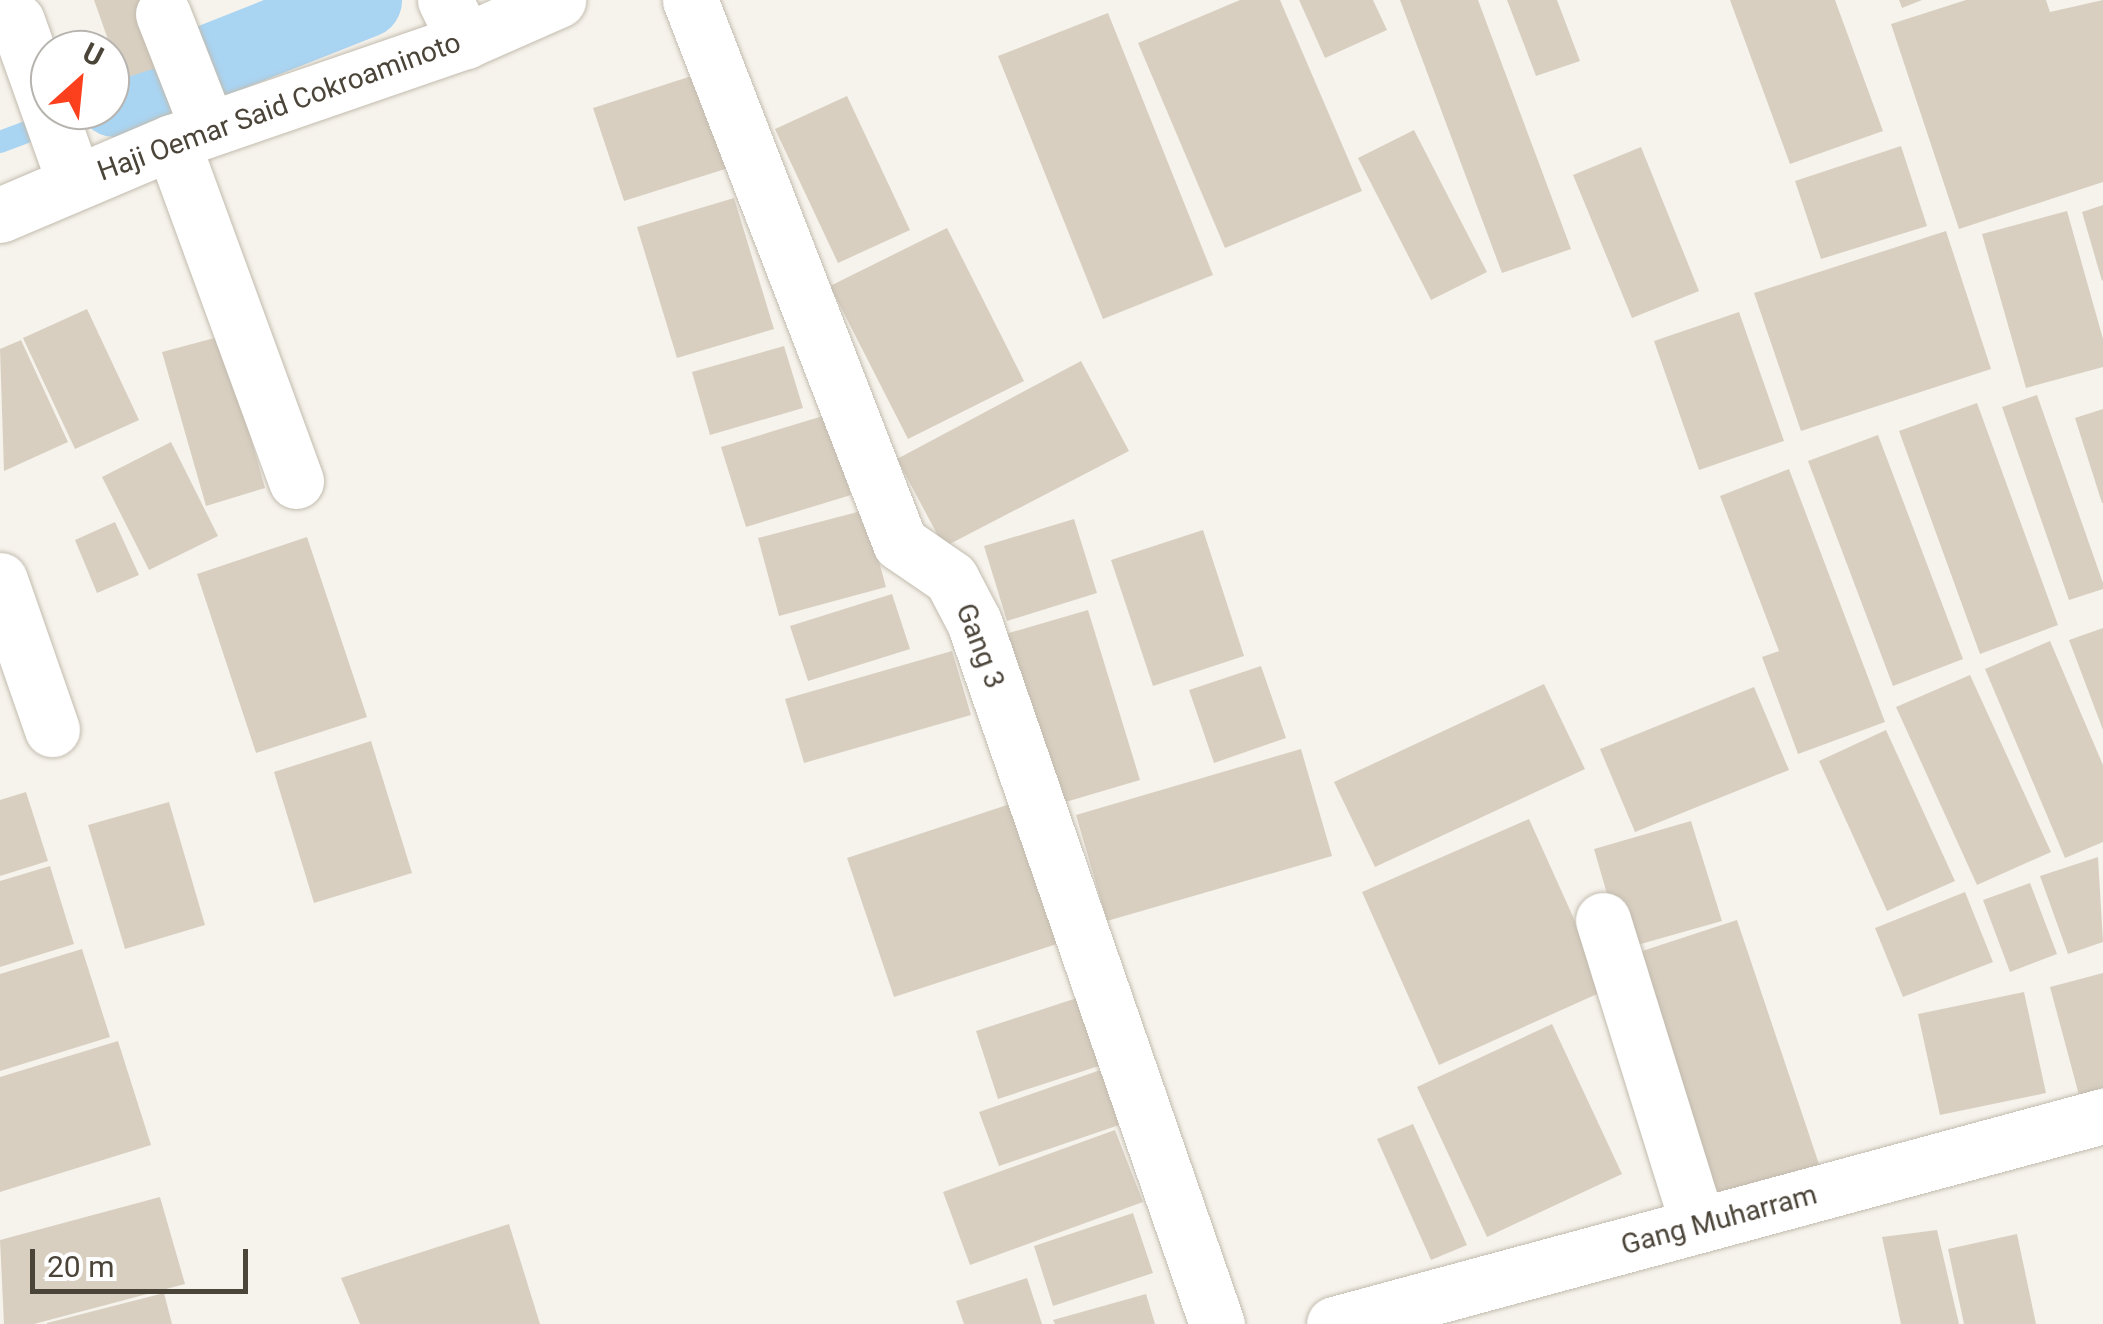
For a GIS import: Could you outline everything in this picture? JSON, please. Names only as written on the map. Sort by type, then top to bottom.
[{"type":"street","name":"Haji Oemar Said Cokroaminoto","points":[[0,215],[69,168],[194,128],[452,16],[558,0]]},
{"type":"street","name":"Gang 3","points":[[690,0],[900,543],[951,578],[974,622],[1218,1324]]},
{"type":"street","points":[[166,21],[296,481]]},
{"type":"street","points":[[20,32],[69,168]]},
{"type":"street","points":[[0,580],[52,728]]},
{"type":"street","points":[[1603,920],[1698,1225]]},
{"type":"street","name":"Gang Muharram","points":[[1334,1324],[1698,1225],[2102,1124]]},
{"type":"building","points":[[94,0],[174,0],[165,65],[130,76],[130,30],[105,30]]},
{"type":"building","points":[[1240,0],[1280,0],[1362,191],[1225,248],[1138,43]]},
{"type":"building","points":[[1299,0],[1373,0],[1387,30],[1325,58]]},
{"type":"building","points":[[1400,0],[1478,0],[1571,249],[1502,273]]},
{"type":"building","points":[[1507,0],[1557,0],[1580,61],[1536,76]]},
{"type":"building","points":[[1730,0],[1835,0],[1883,131],[1790,164]]},
{"type":"building","points":[[1899,0],[1922,0],[1902,8]]},
{"type":"building","points":[[1966,0],[2046,0],[2050,12],[2103,0],[2103,182],[1959,229],[1891,24]]},
{"type":"building","points":[[1108,13],[1213,275],[1103,319],[998,56]]},
{"type":"building","points":[[710,70],[741,164],[624,201],[593,108]]},
{"type":"building","points":[[847,96],[910,230],[838,263],[775,129]]},
{"type":"building","points":[[1414,130],[1487,272],[1431,300],[1358,158]]},
{"type":"building","points":[[1901,146],[1927,226],[1821,259],[1795,181]]},
{"type":"building","points":[[1641,147],[1699,291],[1632,318],[1573,175]]},
{"type":"building","points":[[734,198],[774,329],[677,358],[637,227]]},
{"type":"building","points":[[2103,205],[2103,280],[2102,281],[2082,212]]},
{"type":"building","points":[[2067,211],[2103,339],[2103,367],[2026,388],[1982,234]]},
{"type":"building","points":[[947,228],[1024,381],[908,439],[830,286]]},
{"type":"building","points":[[1946,231],[1991,369],[1801,431],[1754,293]]},
{"type":"building","points":[[87,309],[139,420],[75,449],[23,338]]},
{"type":"building","points":[[1739,312],[1784,441],[1699,470],[1654,341]]},
{"type":"building","points":[[222,336],[265,488],[206,506],[162,352]]},
{"type":"building","points":[[21,340],[68,442],[4,471],[0,349]]},
{"type":"building","points":[[784,346],[803,408],[710,435],[692,372]]},
{"type":"building","points":[[1081,361],[1129,451],[944,547],[897,459]]},
{"type":"building","points":[[2037,395],[2103,583],[2103,589],[2069,600],[2002,407]]},
{"type":"building","points":[[1977,403],[2058,625],[1980,654],[1899,431]]},
{"type":"building","points":[[2103,409],[2103,503],[2102,503],[2075,418]]},
{"type":"building","points":[[826,415],[851,495],[746,527],[721,447]]},
{"type":"building","points":[[1878,435],[1963,659],[1893,686],[1808,461]]},
{"type":"building","points":[[171,442],[218,536],[149,570],[102,477]]},
{"type":"building","points":[[1789,469],[1885,722],[1798,754],[1762,657],[1779,651],[1720,496]]},
{"type":"building","points":[[865,510],[886,587],[779,616],[758,538]]},
{"type":"building","points":[[1074,519],[1097,593],[1007,621],[984,546]]},
{"type":"building","points":[[115,522],[139,575],[97,593],[75,540]]},
{"type":"building","points":[[1203,530],[1244,656],[1153,686],[1111,560]]},
{"type":"building","points":[[307,537],[367,717],[256,753],[197,574]]},
{"type":"building","points":[[892,594],[910,649],[808,681],[790,626]]},
{"type":"building","points":[[1088,610],[1140,780],[1052,806],[1002,635]]},
{"type":"building","points":[[2103,628],[2103,730],[2069,640]]},
{"type":"building","points":[[2050,641],[2103,765],[2103,842],[2065,858],[1985,669]]},
{"type":"building","points":[[952,651],[971,715],[804,763],[785,699]]},
{"type":"building","points":[[1261,666],[1286,738],[1214,763],[1189,690]]},
{"type":"building","points":[[1970,675],[2051,852],[1977,885],[1896,707]]},
{"type":"building","points":[[1544,684],[1585,769],[1375,867],[1334,782]]},
{"type":"building","points":[[1754,687],[1789,770],[1635,832],[1600,749]]},
{"type":"building","points":[[1886,730],[1955,881],[1887,911],[1819,761]]},
{"type":"building","points":[[371,741],[412,873],[314,903],[274,772]]},
{"type":"building","points":[[1301,749],[1332,856],[1107,921],[1076,815]]},
{"type":"building","points":[[26,792],[48,861],[0,876],[0,800]]},
{"type":"building","points":[[169,802],[205,925],[125,949],[88,825]]},
{"type":"building","points":[[1013,803],[1060,943],[894,997],[847,858]]},
{"type":"building","points":[[1529,819],[1606,990],[1439,1065],[1362,892]]},
{"type":"building","points":[[1691,821],[1722,921],[1623,949],[1594,849]]},
{"type":"building","points":[[2098,857],[2103,942],[2068,954],[2040,876]]},
{"type":"building","points":[[50,866],[74,944],[0,967],[0,881]]},
{"type":"building","points":[[2030,883],[2057,954],[2010,972],[1983,900]]},
{"type":"building","points":[[1965,892],[1993,962],[1903,997],[1875,928]]},
{"type":"building","points":[[1737,920],[1824,1179],[1720,1214],[1633,954]]},
{"type":"building","points":[[82,949],[110,1037],[0,1071],[0,974]]},
{"type":"building","points":[[2103,973],[2103,1088],[2079,1095],[2050,987]]},
{"type":"building","points":[[2024,992],[2046,1093],[1940,1115],[1918,1014]]},
{"type":"building","points":[[1089,994],[1111,1062],[998,1099],[976,1031]]},
{"type":"building","points":[[1552,1024],[1622,1174],[1487,1237],[1417,1087]]},
{"type":"building","points":[[118,1041],[151,1145],[0,1192],[0,1077]]},
{"type":"building","points":[[1109,1067],[1128,1122],[999,1166],[979,1112]]},
{"type":"building","points":[[1413,1124],[1467,1245],[1431,1260],[1377,1139]]},
{"type":"building","points":[[1115,1130],[1143,1202],[970,1265],[943,1192]]},
{"type":"building","points":[[160,1197],[185,1284],[34,1324],[4,1324],[0,1240]]},
{"type":"building","points":[[1133,1213],[1153,1273],[1053,1306],[1034,1246]]},
{"type":"building","points":[[509,1224],[540,1324],[360,1324],[341,1278]]},
{"type":"building","points":[[1937,1230],[1959,1324],[1901,1324],[1882,1237]]},
{"type":"building","points":[[2017,1234],[2036,1324],[1964,1324],[1948,1249]]},
{"type":"building","points":[[1027,1278],[1042,1324],[964,1324],[956,1301]]},
{"type":"building","points":[[164,1293],[172,1324],[47,1324],[47,1323]]},
{"type":"building","points":[[1146,1294],[1155,1324],[1055,1324],[1053,1320]]},
{"type":"waterway","points":[[130,93],[364,0]]},
{"type":"waterway","points":[[0,142],[32,130]]}]
